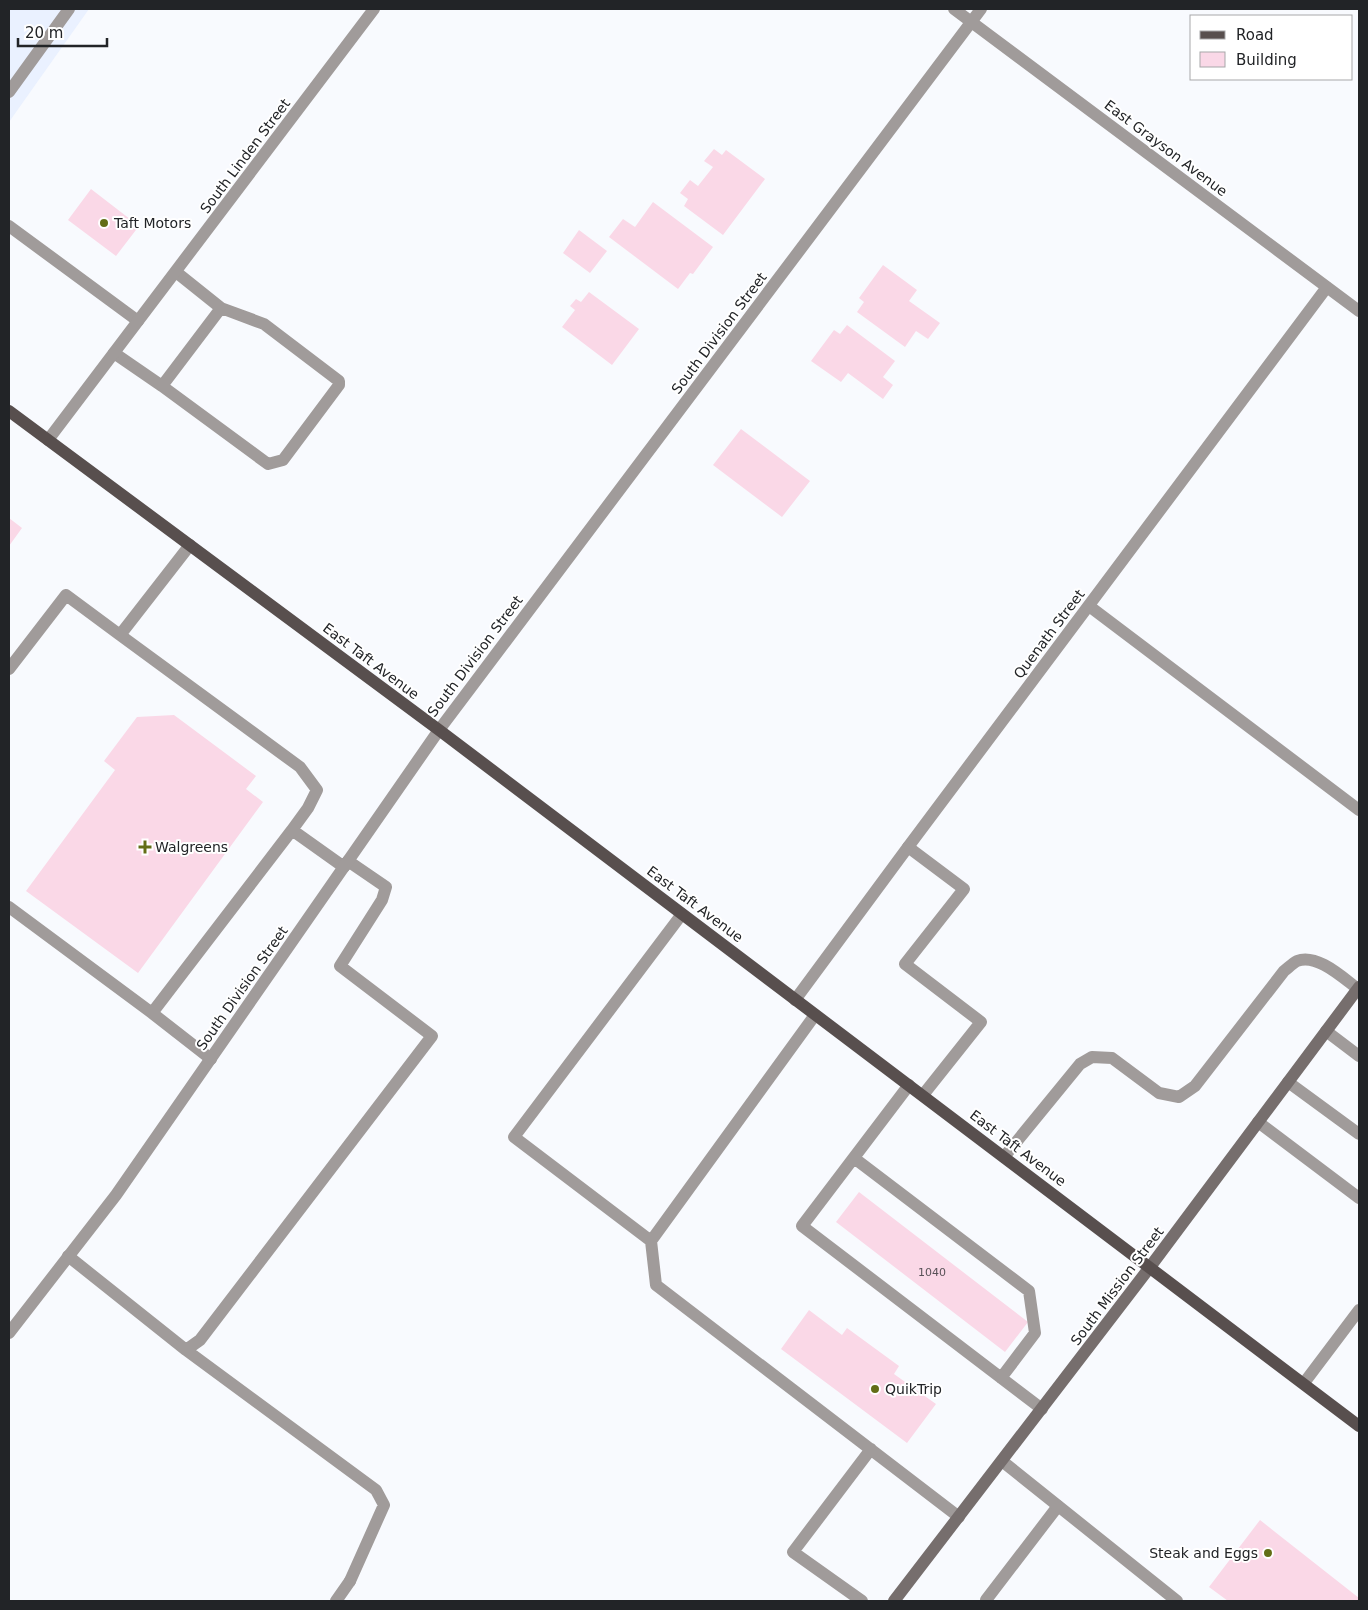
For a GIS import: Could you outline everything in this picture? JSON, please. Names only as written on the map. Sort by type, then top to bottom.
[{"type":"main road","name":"East Taft Avenue","points":[[9,411],[439,730],[1359,1426]]},
{"type":"street","points":[[9,90],[69,9]]},
{"type":"street","name":"South Linden Street","points":[[48,440],[374,9]]},
{"type":"street","name":"East Grayson Avenue","points":[[954,9],[1359,312]]},
{"type":"street","name":"South Division Street","points":[[9,1333],[116,1195],[439,730],[981,9]]},
{"type":"street","points":[[9,226],[138,321]]},
{"type":"street","points":[[114,353],[268,464],[283,460],[339,385],[339,380],[264,324],[220,308],[176,272]]},
{"type":"street","name":"Quenath Street","points":[[796,1000],[908,846],[1327,287]]},
{"type":"street","points":[[162,386],[220,308]]},
{"type":"street","points":[[120,635],[190,545]]},
{"type":"street","points":[[9,669],[66,595],[300,767],[317,790],[308,808],[292,830],[152,1014]]},
{"type":"street","points":[[1089,606],[1359,810]]},
{"type":"street","points":[[186,1350],[200,1340],[432,1036],[340,966],[382,900],[386,887],[292,830]]},
{"type":"street","points":[[908,846],[964,889],[905,964],[981,1022],[922,1096]]},
{"type":"street","points":[[9,907],[211,1058]]},
{"type":"street","points":[[651,1241],[514,1137],[682,914]]},
{"type":"street","points":[[1004,1157],[1080,1064],[1092,1057],[1112,1058],[1159,1093],[1179,1097],[1195,1086],[1284,971],[1298,961],[1316,961],[1358,988]]},
{"type":"street","name":"South Mission Street","points":[[894,1601],[1150,1267],[1358,988]]},
{"type":"street","points":[[816,1015],[651,1241],[656,1285],[959,1517]]},
{"type":"street","points":[[1326,1031],[1359,1056]]},
{"type":"street","points":[[1288,1082],[1359,1134]]},
{"type":"street","points":[[909,1085],[802,1226],[1042,1409]]},
{"type":"street","points":[[1258,1122],[1359,1198]]},
{"type":"street","points":[[854,1158],[1029,1291],[1035,1333],[1001,1378]]},
{"type":"street","points":[[68,1256],[186,1350],[376,1490],[384,1504],[350,1581],[336,1601]]},
{"type":"street","points":[[1304,1383],[1359,1310]]},
{"type":"street","points":[[862,1601],[793,1552],[871,1449]]},
{"type":"street","points":[[1002,1461],[1177,1601]]},
{"type":"street","points":[[986,1600],[1058,1506]]},
{"type":"shaded area","points":[[9,9],[89,9],[9,122]]},
{"type":"building","points":[[714,149],[722,155],[726,150],[765,179],[723,235],[684,206],[688,199],[680,193],[690,180],[698,186],[713,167],[704,161]]},
{"type":"building","name":"Taft Motors","points":[[91,189],[139,226],[116,256],[68,220]]},
{"type":"building","points":[[653,202],[713,247],[693,274],[690,273],[678,289],[609,237],[623,219],[635,227]]},
{"type":"building","points":[[579,230],[607,251],[590,273],[563,253]]},
{"type":"building","points":[[883,265],[917,290],[909,301],[940,323],[928,339],[916,331],[905,347],[857,312],[864,302],[859,298]]},
{"type":"building","points":[[589,292],[639,329],[612,365],[562,327],[575,310],[570,306],[576,299],[581,302]]},
{"type":"building","points":[[847,325],[895,361],[883,377],[893,385],[883,399],[848,373],[841,382],[811,361],[834,330],[840,334]]},
{"type":"building","points":[[741,429],[810,481],[782,517],[713,465]]},
{"type":"building","points":[[9,518],[22,528],[9,546]]},
{"type":"building","name":"Walgreens","points":[[174,715],[256,776],[246,789],[263,802],[138,973],[26,891],[115,770],[104,761],[137,717]]},
{"type":"building","points":[[859,1192],[1028,1322],[1005,1352],[836,1222]]},
{"type":"building","name":"QuikTrip","points":[[809,1310],[842,1335],[847,1328],[899,1366],[894,1374],[936,1404],[907,1443],[781,1349]]},
{"type":"building","name":"Steak and Eggs","points":[[1260,1520],[1359,1598],[1359,1601],[1228,1601],[1209,1587]]},
{"type":"place","name":"Taft Motors","points":[[104,223]]},
{"type":"place","name":"Walgreens","points":[[145,847]]},
{"type":"place","name":"QuikTrip","points":[[875,1389]]},
{"type":"place","name":"Steak and Eggs","points":[[1268,1553]]}]
